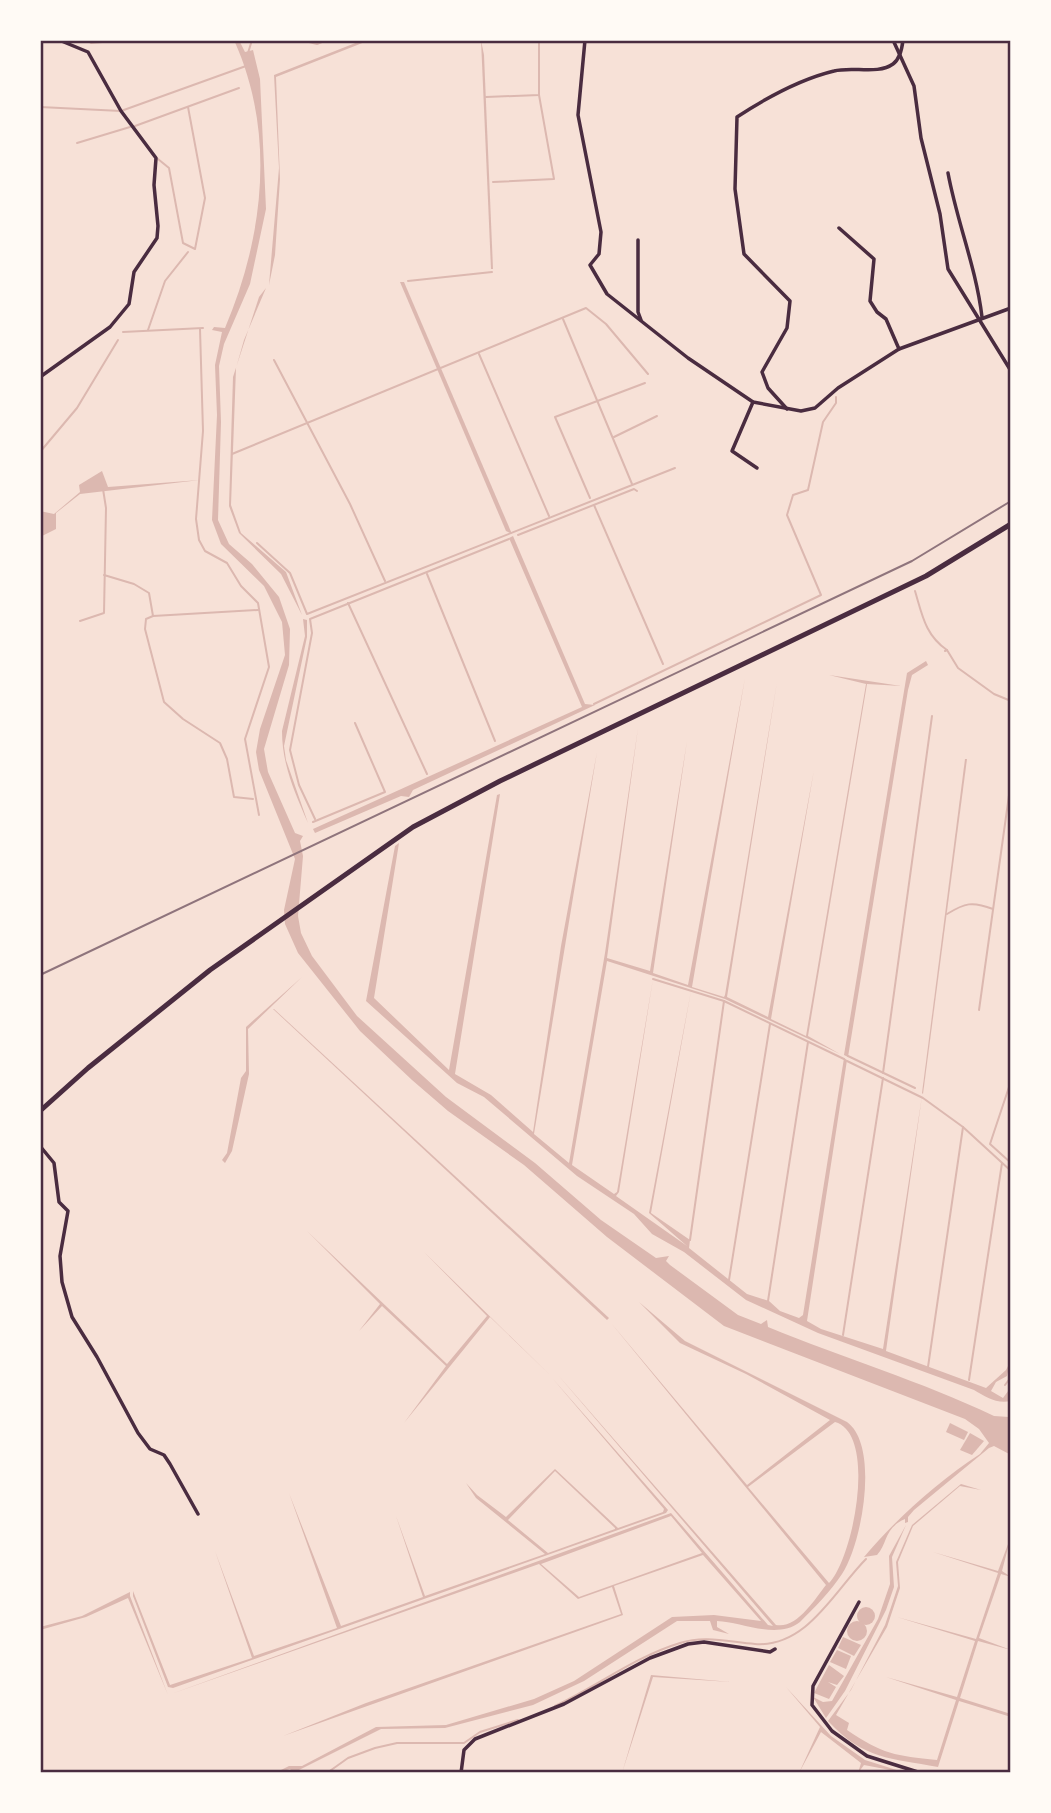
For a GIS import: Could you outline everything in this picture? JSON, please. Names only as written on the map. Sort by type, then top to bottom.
[{"type":"main road","points":[[40,1111],[145,1021],[302,904],[398,837],[461,801],[926,576],[1011,524]]},
{"type":"street","points":[[40,377],[110,327],[129,304],[134,272],[157,238],[158,226],[154,185],[156,158],[121,111],[89,52],[60,40]]},
{"type":"street","points":[[585,40],[578,115],[601,232],[599,254],[590,265],[607,294],[752,402],[789,410],[815,408],[838,388],[899,349],[1011,308]]},
{"type":"street","points":[[893,40],[914,86],[921,138],[940,214],[948,270],[981,317],[1011,371]]},
{"type":"street","points":[[789,410],[768,388],[762,372],[787,328],[790,301],[744,254],[734,189],[737,117],[808,79],[850,67],[884,68],[892,65],[900,55],[904,40]]},
{"type":"street","points":[[948,173],[958,221],[977,280],[981,317]]},
{"type":"street","points":[[839,228],[874,259],[870,301],[886,319],[899,349]]},
{"type":"street","points":[[638,240],[638,312],[642,322]]},
{"type":"street","points":[[752,402],[732,451],[757,468]]},
{"type":"street","points":[[40,1146],[54,1163],[60,1202],[68,1211],[60,1256],[62,1282],[72,1317],[138,1433],[150,1449],[163,1455],[170,1464],[198,1514]]},
{"type":"street","points":[[859,1602],[813,1686],[813,1705],[832,1731],[867,1756],[921,1773]]},
{"type":"street","points":[[461,1773],[464,1750],[475,1739],[564,1704],[671,1649],[704,1642],[770,1652],[775,1649]]},
{"type":"shaded area","points":[[234,40],[239,40],[245,52],[253,50],[260,79],[266,209],[250,284],[224,344],[219,366],[221,422],[218,520],[229,544],[252,564],[279,597],[290,629],[289,665],[264,749],[268,772],[295,833],[303,836],[300,841],[303,856],[298,916],[301,933],[312,956],[357,1016],[446,1097],[535,1163],[601,1220],[656,1258],[669,1256],[666,1261],[670,1265],[738,1315],[761,1324],[767,1320],[768,1327],[994,1416],[1009,1417],[1011,1455],[994,1446],[989,1448],[914,1510],[908,1517],[908,1522],[905,1523],[905,1519],[893,1527],[877,1555],[864,1557],[917,1502],[980,1454],[989,1443],[979,1429],[965,1419],[724,1326],[607,1237],[524,1165],[448,1111],[412,1080],[360,1031],[298,953],[285,924],[284,910],[295,859],[259,770],[256,752],[260,729],[285,655],[282,622],[264,586],[221,544],[212,520],[217,415],[215,365],[222,332],[212,330],[214,327],[225,328],[238,293],[249,257],[260,184],[256,111]]},
{"type":"shaded area","points":[[363,40],[370,40],[276,77],[280,179],[275,255],[269,285],[279,168],[274,75]]},
{"type":"shaded area","points":[[481,40],[484,55],[493,269],[491,269]]},
{"type":"shaded area","points":[[400,282],[404,282],[512,534],[506,531]]},
{"type":"shaded area","points":[[266,288],[248,330],[259,297]]},
{"type":"shaded area","points":[[237,366],[231,505],[241,533],[286,572],[302,615],[281,574],[239,533],[229,506],[233,377]]},
{"type":"shaded area","points":[[102,471],[108,487],[200,480],[80,494],[56,513],[56,529],[40,537],[40,511],[54,514],[80,492],[79,485]]},
{"type":"shaded area","points":[[513,536],[585,704],[595,705],[413,790],[409,797],[401,796],[315,833],[313,829],[582,707],[509,538]]},
{"type":"shaded area","points":[[303,619],[307,620],[307,637],[284,746],[286,760],[308,823],[287,767],[283,743],[282,731],[305,636]]},
{"type":"shaded area","points":[[926,661],[928,665],[912,675],[908,690],[848,1057],[844,1055],[907,673]]},
{"type":"shaded area","points":[[829,675],[901,686],[867,684],[808,1036],[840,1054],[725,999],[607,961],[572,1165],[614,1194],[617,1192],[653,979],[619,1192],[616,1196],[687,1246],[649,1213],[691,991],[651,1213],[690,1240],[689,1248],[747,1294],[769,1301],[780,1311],[799,1318],[803,1315],[844,1058],[847,1060],[807,1321],[821,1329],[883,1349],[922,1096],[886,1351],[986,1388],[1006,1370],[1011,1360],[1007,1376],[996,1382],[991,1391],[1003,1398],[1011,1387],[1011,1401],[991,1399],[974,1390],[818,1333],[746,1300],[684,1252],[652,1234],[634,1214],[577,1176],[484,1097],[457,1083],[366,1001],[395,846],[399,843],[374,998],[449,1070],[497,795],[500,794],[455,1074],[491,1095],[533,1132],[561,946],[597,752],[534,1134],[569,1163],[605,953],[638,728],[607,958],[650,971],[687,741],[653,973],[688,985],[745,678],[692,987],[724,997],[725,995],[777,682],[727,997],[768,1017],[814,770],[771,1019],[806,1036],[866,684]]},
{"type":"shaded area","points":[[967,759],[923,1094],[922,1093]]},
{"type":"shaded area","points":[[302,977],[248,1029],[249,1074],[232,1151],[225,1163],[222,1160],[227,1153],[241,1078],[246,1071],[246,1027]]},
{"type":"shaded area","points":[[274,1009],[609,1318],[607,1320]]},
{"type":"shaded area","points":[[307,1231],[447,1364],[487,1316],[424,1252],[550,1375],[490,1317],[404,1423],[446,1366],[382,1306],[359,1331],[380,1304]]},
{"type":"shaded area","points":[[639,1302],[685,1341],[847,1422],[857,1434],[863,1452],[865,1473],[856,1541],[838,1580],[800,1622],[781,1630],[770,1630],[717,1621],[717,1627],[729,1634],[713,1630],[710,1621],[677,1621],[584,1681],[533,1705],[445,1728],[381,1729],[293,1773],[286,1773],[291,1769],[275,1773],[289,1766],[302,1766],[376,1727],[446,1725],[534,1699],[574,1681],[672,1617],[714,1615],[761,1621],[703,1555],[614,1586],[623,1615],[283,1736],[366,1703],[621,1614],[612,1587],[578,1599],[539,1564],[171,1694],[671,1513],[768,1625],[773,1626],[558,1375],[776,1625],[784,1625],[798,1618],[826,1585],[611,1323],[747,1485],[830,1420],[746,1374],[680,1343]],"holes":[[[835,1422],[848,1431],[856,1449],[858,1472],[853,1525],[838,1570],[829,1583],[748,1487]],[[671,1516],[702,1553],[579,1597],[541,1564]]]},
{"type":"shaded area","points":[[553,1379],[668,1510],[666,1513],[173,1688],[168,1687],[133,1596],[133,1591],[170,1685],[252,1658],[215,1551],[254,1656],[337,1628],[289,1493],[341,1626],[423,1597],[396,1516],[425,1596],[545,1554],[476,1498],[466,1483],[506,1517],[555,1469],[618,1528],[663,1512],[664,1509]],"holes":[[[555,1471],[615,1528],[548,1553],[508,1520]]]},
{"type":"shaded area","points":[[950,1423],[968,1432],[964,1440],[946,1432]]},
{"type":"shaded area","points":[[970,1433],[984,1441],[972,1455],[960,1450]]},
{"type":"shaded area","points":[[961,1484],[981,1490],[960,1486],[913,1526],[898,1562],[900,1588],[887,1627],[856,1681],[885,1625],[898,1586],[896,1562],[912,1525]]},
{"type":"shaded area","points":[[906,1525],[892,1557],[894,1587],[886,1610],[845,1691],[826,1718],[813,1697],[823,1702],[832,1701],[878,1619],[890,1584],[889,1556]]},
{"type":"shaded area","points":[[1011,1536],[1002,1571],[1011,1577],[1001,1574],[979,1638],[1011,1650],[978,1641],[960,1698],[1011,1714],[1011,1717],[959,1701],[938,1767],[879,1755],[841,1734],[828,1721],[849,1693],[836,1715],[849,1723],[847,1730],[890,1752],[937,1760],[956,1700],[886,1677],[957,1697],[975,1641],[897,1617],[976,1639],[998,1573],[933,1552],[998,1571]]},
{"type":"shaded area","points":[[130,1592],[168,1695],[128,1598],[86,1617],[40,1630],[40,1627],[82,1616]]},
{"type":"shaded area","points":[[862,1607],[870,1607],[875,1616],[873,1623],[862,1625],[857,1620],[857,1612]]},
{"type":"shaded area","points":[[857,1621],[864,1624],[867,1631],[864,1638],[857,1641],[850,1638],[847,1631],[850,1624]]},
{"type":"shaded area","points":[[843,1637],[861,1645],[854,1656],[838,1648]]},
{"type":"shaded area","points":[[837,1650],[851,1656],[846,1669],[830,1662]]},
{"type":"shaded area","points":[[829,1665],[844,1676],[837,1685],[828,1682],[836,1687],[829,1699],[814,1693]]},
{"type":"shaded area","points":[[651,1675],[731,1682],[653,1677],[622,1773]]},
{"type":"shaded area","points":[[786,1687],[831,1736],[865,1760],[906,1773],[864,1765],[858,1773],[861,1763],[821,1732],[799,1773],[820,1727]]},
{"type":"waterway","points":[[86,40],[91,43],[125,40]]},
{"type":"waterway","points":[[248,53],[252,40]]},
{"type":"waterway","points":[[309,42],[317,44],[327,40]]},
{"type":"waterway","points":[[486,97],[539,95],[539,40]]},
{"type":"waterway","points":[[40,107],[121,111],[246,66]]},
{"type":"waterway","points":[[135,126],[239,88]]},
{"type":"waterway","points":[[493,182],[554,179],[539,95]]},
{"type":"waterway","points":[[158,159],[169,168],[183,243],[195,249],[205,198],[188,107]]},
{"type":"waterway","points":[[77,143],[130,127]]},
{"type":"waterway","points":[[148,330],[165,281],[188,252]]},
{"type":"waterway","points":[[408,281],[492,272]]},
{"type":"waterway","points":[[232,454],[586,308],[606,324],[648,374]]},
{"type":"waterway","points":[[563,319],[632,484]]},
{"type":"waterway","points":[[123,332],[203,328]]},
{"type":"waterway","points":[[200,329],[203,431],[196,519],[199,540],[205,551],[227,563],[241,586],[258,603],[269,667],[245,739],[259,815]]},
{"type":"waterway","points":[[40,452],[77,408],[118,340]]},
{"type":"waterway","points":[[479,354],[549,516]]},
{"type":"waterway","points":[[274,360],[350,504],[385,581]]},
{"type":"waterway","points":[[590,498],[555,417],[645,383]]},
{"type":"waterway","points":[[594,704],[821,595],[787,515],[793,495],[808,490],[823,422],[836,403],[836,397]]},
{"type":"waterway","points":[[614,437],[657,416]]},
{"type":"waterway","points":[[257,543],[290,573],[307,614],[675,468]]},
{"type":"waterway","points":[[80,621],[104,613],[106,508],[103,489]]},
{"type":"waterway","points":[[518,535],[634,489],[637,491]]},
{"type":"waterway","points":[[594,505],[663,664]]},
{"type":"waterway","points":[[315,819],[299,785],[290,750],[312,633],[310,619],[509,539]]},
{"type":"waterway","points":[[427,574],[495,741]]},
{"type":"waterway","points":[[104,575],[134,584],[149,593],[153,616],[258,610]]},
{"type":"waterway","points":[[915,591],[925,624],[934,638],[947,650],[945,651]]},
{"type":"waterway","points":[[348,603],[427,774]]},
{"type":"waterway","points":[[153,616],[146,619],[145,629],[164,702],[183,719],[220,743],[227,759],[234,797],[253,799]]},
{"type":"waterway","points":[[947,650],[958,668],[994,694],[1011,701]]},
{"type":"waterway","points":[[883,1073],[932,716]]},
{"type":"waterway","points":[[313,822],[385,792],[355,723]]},
{"type":"waterway","points":[[979,1010],[1011,781]]},
{"type":"waterway","points":[[947,914],[969,904],[993,909]]},
{"type":"waterway","points":[[653,979],[724,1001],[844,1059]]},
{"type":"waterway","points":[[690,1240],[724,1001]]},
{"type":"waterway","points":[[729,1280],[770,1024]]},
{"type":"waterway","points":[[768,1301],[808,1042]]},
{"type":"waterway","points":[[848,1056],[915,1088]]},
{"type":"waterway","points":[[847,1061],[923,1098],[963,1127],[1011,1171]]},
{"type":"waterway","points":[[843,1335],[883,1078]]},
{"type":"waterway","points":[[1011,1081],[990,1144],[1011,1163]]},
{"type":"waterway","points":[[928,1367],[963,1127]]},
{"type":"waterway","points":[[969,1380],[1002,1163]]},
{"type":"waterway","points":[[1005,1385],[1011,1377]]},
{"type":"waterway","points":[[555,1706],[647,1656],[680,1643],[708,1639],[755,1644],[773,1643],[790,1637],[818,1615],[866,1559]]},
{"type":"waterway","points":[[327,1773],[348,1758],[375,1748],[397,1743],[464,1743],[480,1732],[518,1720]]},
{"type":"railway","points":[[40,975],[912,561],[1011,501]]}]
